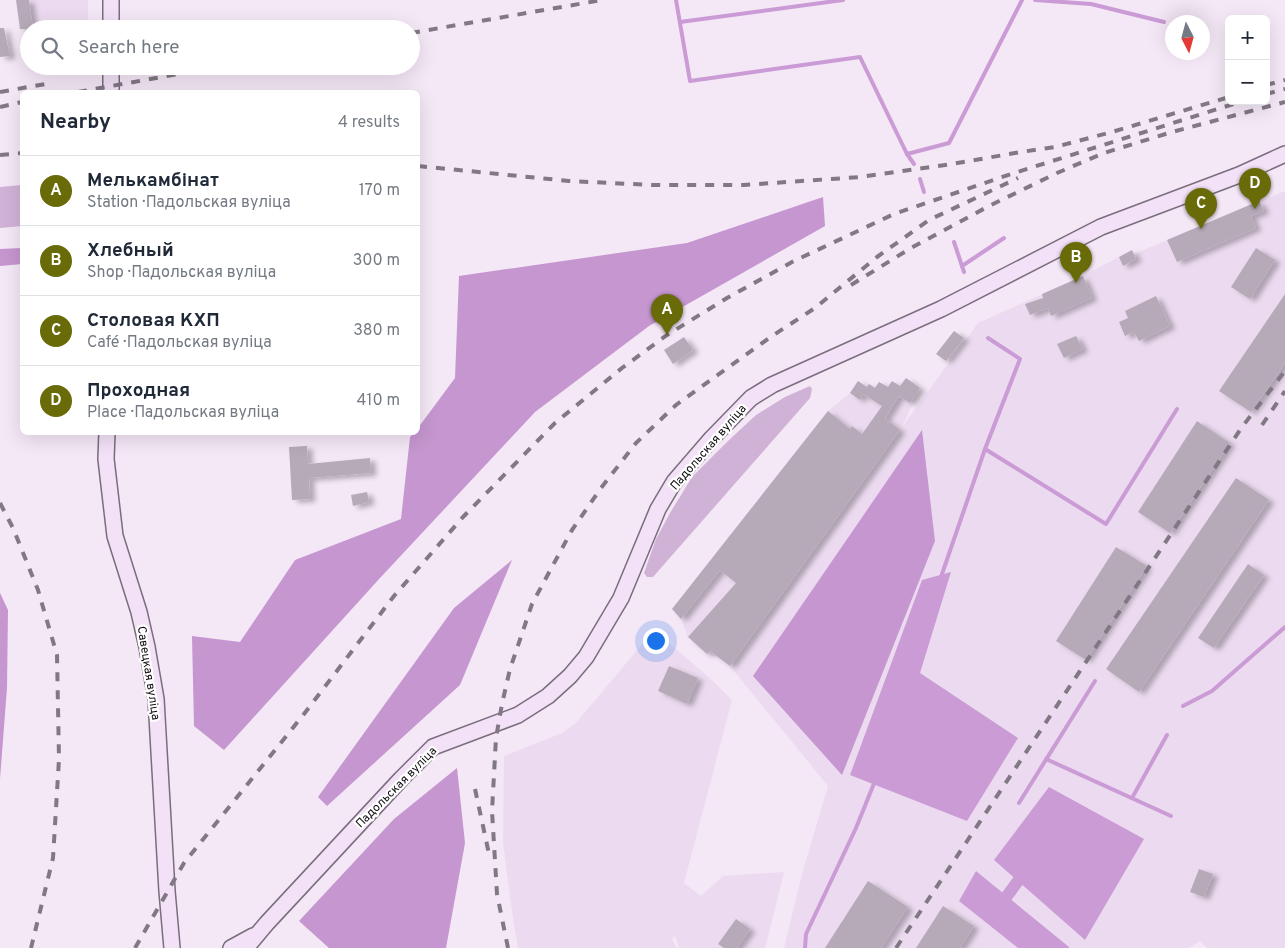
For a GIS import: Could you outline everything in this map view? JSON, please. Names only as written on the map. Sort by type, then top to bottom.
[{"type":"main road","points":[[111,0],[111,20]]},
{"type":"main road","points":[[111,75],[111,90]]},
{"type":"main road","name":"Падольская вуліца","points":[[235,948],[256,934],[433,747],[518,715],[548,696],[570,676],[586,656],[621,598],[658,509],[674,482],[712,438],[751,398],[772,385],[941,309],[1101,227],[1239,175],[1285,154]]},
{"type":"main road","name":"Савецкая вуліца","points":[[107,435],[106,459],[115,536],[139,612],[156,699],[167,891],[172,943]]},
{"type":"main road","points":[[172,943],[184,948]]},
{"type":"shaded area","points":[[29,0],[88,0],[88,20],[32,20]]},
{"type":"shaded area","points":[[20,185],[20,226],[0,228],[0,187]]},
{"type":"shaded area","points":[[1285,191],[1285,948],[1207,948],[1200,941],[1189,948],[784,948],[802,874],[828,786],[730,666],[721,659],[707,654],[688,637],[681,619],[672,609],[828,411],[850,393],[858,381],[866,387],[869,384],[875,388],[879,382],[888,387],[892,381],[900,386],[906,378],[920,388],[902,427],[978,323],[1083,276],[1132,250],[1134,254]]},
{"type":"shaded area","points":[[823,197],[825,226],[649,326],[535,412],[380,578],[224,750],[194,726],[192,636],[240,642],[295,560],[401,519],[410,437],[412,435],[420,435],[420,425],[455,378],[459,276],[687,243]]},
{"type":"shaded area","points":[[20,248],[20,264],[0,266],[0,249]]},
{"type":"shaded area","points":[[810,386],[812,389],[810,398],[653,577],[647,577],[644,573],[656,539],[692,477],[756,415],[785,397]]},
{"type":"shaded area","points":[[922,430],[935,541],[842,775],[753,676]]},
{"type":"shaded area","points":[[512,560],[460,685],[327,806],[318,797],[454,608]]},
{"type":"shaded area","points":[[951,572],[920,673],[1018,738],[967,821],[850,775],[922,580]]},
{"type":"shaded area","points":[[0,593],[8,610],[7,688],[0,779]]},
{"type":"shaded area","points":[[654,630],[732,700],[684,883],[701,896],[723,876],[784,872],[765,948],[679,948],[675,936],[672,939],[677,948],[518,948],[503,842],[504,756],[562,733],[576,723]]},
{"type":"shaded area","points":[[457,768],[465,843],[446,948],[329,948],[299,921],[394,819]]},
{"type":"shaded area","points":[[1049,787],[1144,839],[1085,940],[994,860]]},
{"type":"shaded area","points":[[976,871],[1069,948],[1018,948],[959,901]]},
{"type":"building","points":[[16,0],[29,0],[32,20],[20,20],[20,29]]},
{"type":"building","points":[[0,28],[4,28],[10,56],[0,57]]},
{"type":"building","points":[[1259,201],[1264,211],[1251,216],[1256,228],[1177,262],[1167,240]]},
{"type":"building","points":[[1256,248],[1275,260],[1250,299],[1231,287]]},
{"type":"building","points":[[1132,250],[1136,259],[1123,266],[1119,257]]},
{"type":"building","points":[[1083,276],[1092,298],[1051,316],[1048,308],[1030,315],[1025,304],[1043,298],[1042,294]]},
{"type":"building","points":[[1285,294],[1285,363],[1251,412],[1219,391]]},
{"type":"building","points":[[1156,296],[1170,326],[1139,341],[1134,332],[1125,336],[1119,322],[1128,318],[1125,311]]},
{"type":"building","points":[[954,331],[964,338],[946,361],[936,354]]},
{"type":"building","points":[[1076,336],[1083,349],[1064,358],[1057,344]]},
{"type":"building","points":[[684,337],[693,350],[673,364],[664,350]]},
{"type":"building","points":[[906,378],[920,388],[910,403],[899,396],[885,418],[900,430],[730,666],[710,651],[707,654],[688,637],[736,583],[720,570],[681,619],[672,609],[828,411],[850,429],[852,426],[862,434],[882,406],[863,394],[860,400],[850,393],[858,381],[867,387],[869,384],[875,388],[879,382],[888,387],[892,381],[900,386]]},
{"type":"building","points":[[1197,421],[1230,443],[1170,533],[1138,512]]},
{"type":"building","points":[[307,446],[308,464],[370,458],[371,473],[309,478],[310,499],[292,500],[289,447]]},
{"type":"building","points":[[1236,478],[1269,500],[1139,692],[1106,669]]},
{"type":"building","points":[[367,492],[369,502],[353,506],[351,495]]},
{"type":"building","points":[[1116,547],[1147,566],[1086,660],[1056,641]]},
{"type":"building","points":[[1248,564],[1264,575],[1214,648],[1198,638]]},
{"type":"building","points":[[669,666],[698,678],[687,704],[658,691]]},
{"type":"building","points":[[1199,869],[1213,874],[1204,897],[1190,892]]},
{"type":"building","points":[[868,881],[908,907],[881,948],[825,948]]},
{"type":"building","points":[[943,906],[974,926],[960,948],[916,948]]},
{"type":"building","points":[[736,919],[750,929],[737,948],[724,948],[718,944]]},
{"type":"waterway","points":[[676,0],[690,81],[860,57],[907,154],[914,164]]},
{"type":"waterway","points":[[680,22],[843,0]]},
{"type":"waterway","points":[[907,154],[949,143],[1022,0]]},
{"type":"waterway","points":[[1035,0],[1091,4],[1164,22]]},
{"type":"waterway","points":[[920,179],[924,192]]},
{"type":"waterway","points":[[962,266],[1004,238]]},
{"type":"waterway","points":[[954,242],[964,272]]},
{"type":"waterway","points":[[941,577],[985,449],[1020,359],[988,338]]},
{"type":"waterway","points":[[985,449],[1106,524],[1177,409]]},
{"type":"waterway","points":[[1183,706],[1212,691],[1285,627]]},
{"type":"waterway","points":[[1019,803],[1095,681]]},
{"type":"waterway","points":[[1132,798],[1167,735]]},
{"type":"waterway","points":[[1046,759],[1171,816]]},
{"type":"waterway","points":[[805,948],[806,934],[856,828],[875,781]]},
{"type":"waterway","points":[[1007,896],[1018,881]]},
{"type":"railway","points":[[420,31],[602,0]]},
{"type":"railway","points":[[89,90],[173,75]]},
{"type":"railway","points":[[1270,84],[1285,80]]},
{"type":"railway","points":[[0,92],[51,83]]},
{"type":"railway","points":[[1270,93],[1285,89]]},
{"type":"railway","points":[[420,166],[569,181],[652,185],[744,185],[860,177],[1055,147],[1225,98]]},
{"type":"railway","points":[[0,107],[20,102]]},
{"type":"railway","points":[[851,285],[911,248],[989,206],[1057,173],[1104,153],[1172,132],[1285,102]]},
{"type":"railway","points":[[135,948],[184,863],[304,714],[394,596],[463,517],[555,423],[622,368],[667,335],[727,298],[794,261],[894,214],[1011,174],[1230,105]]},
{"type":"railway","points":[[0,155],[20,153]]},
{"type":"railway","points":[[508,948],[497,894],[492,811],[496,738],[510,669],[532,604],[572,530],[601,488],[636,443],[676,405],[772,336],[815,308],[877,257],[929,220],[1018,178]]},
{"type":"railway","points":[[896,948],[1242,427],[1285,371]]},
{"type":"railway","points":[[1262,425],[1285,391]]},
{"type":"railway","points":[[0,503],[13,528],[38,590],[57,655],[59,759],[53,858],[31,948]]},
{"type":"railway","points":[[475,789],[489,854]]},
{"type":"place","name":"Проходная","points":[[1255,209]]},
{"type":"place","name":"Столовая КХП","points":[[1201,229]]},
{"type":"place","name":"Хлебный","points":[[1076,283]]},
{"type":"place","name":"Мелькамбінат","points":[[667,335]]}]
